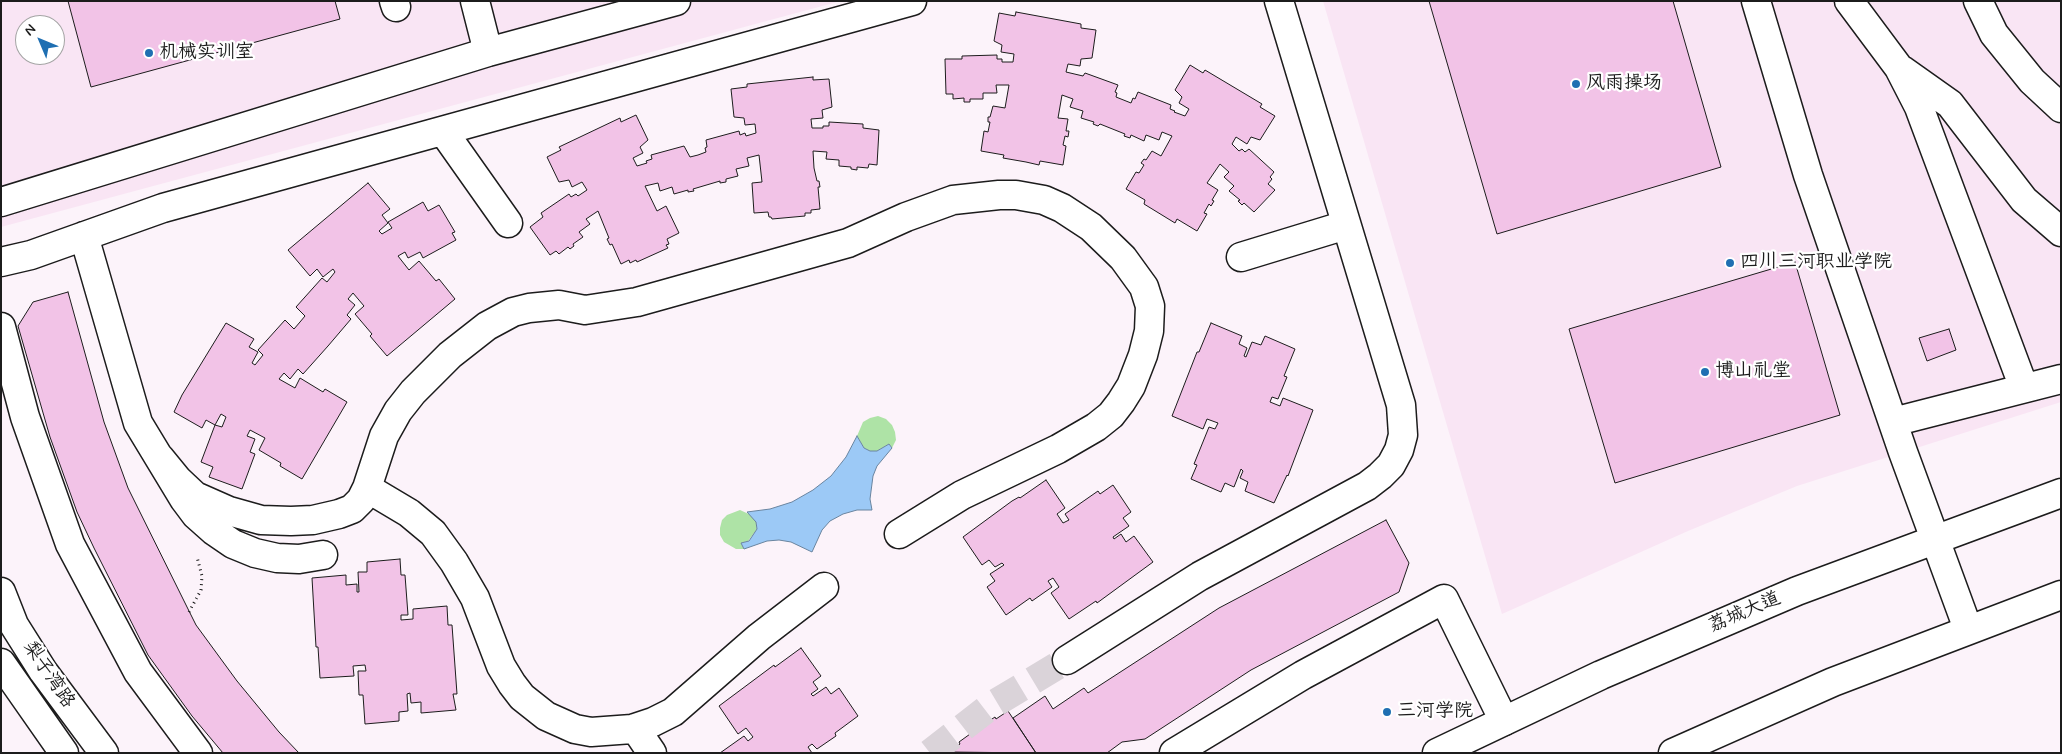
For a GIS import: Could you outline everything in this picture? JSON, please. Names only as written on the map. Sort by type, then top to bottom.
[{"type":"main road","points":[[475,1],[488,52]]},
{"type":"main road","points":[[3,202],[488,52],[676,1]]},
{"type":"main road","points":[[1,262],[31,255],[163,208],[912,1]]},
{"type":"main road","points":[[1067,660],[1200,576],[1366,486],[1391,465],[1399,450],[1403,436],[1401,405],[1279,1]]},
{"type":"main road","points":[[1756,1],[1808,175],[1893,422],[1968,629]]},
{"type":"main road","points":[[1849,1],[1899,68],[1919,107],[2024,388]]},
{"type":"main road","points":[[1978,1],[1994,34],[2032,81],[2061,108]]},
{"type":"main road","points":[[1899,68],[1950,104],[2024,200],[2061,232]]},
{"type":"main road","points":[[2032,81],[2061,88]]},
{"type":"main road","points":[[443,131],[508,223]]},
{"type":"main road","points":[[160,458],[178,480],[195,496],[228,511],[261,520],[312,520],[338,514],[352,509],[361,500],[368,488],[384,436],[398,411],[413,392],[450,355],[487,326],[513,312],[529,308],[559,305],[585,310],[637,302],[848,243],[906,217],[953,200],[1016,195],[1044,200],[1062,208],[1091,227],[1123,258],[1144,287],[1150,306],[1149,331],[1143,355],[1131,386],[1122,402],[1112,414],[1096,427],[1058,449],[962,495],[900,534]]},
{"type":"main road","points":[[1242,257],[1346,225]]},
{"type":"main road","points":[[84,236],[138,423],[184,499],[196,515],[214,531],[233,544],[254,553],[277,558],[299,559],[323,555]]},
{"type":"main road","points":[[1,327],[24,417],[70,544],[138,672],[198,753]]},
{"type":"main road","points":[[1893,422],[2061,379]]},
{"type":"main road","points":[[368,488],[409,513],[433,533],[454,562],[483,614],[501,666],[522,697],[546,716],[575,729],[591,732],[611,732],[635,728],[673,712],[759,637],[824,587]]},
{"type":"main road","name":"荔城大道","points":[[1437,753],[1601,675],[1797,591],[2061,493]]},
{"type":"main road","name":"梨子湾路","points":[[1,592],[6,629],[48,679],[104,753]]},
{"type":"main road","points":[[1673,753],[1833,682],[2061,595]]},
{"type":"main road","points":[[1174,753],[1304,675],[1444,599],[1504,720]]},
{"type":"main road","name":"梨子湾路","points":[[1,663],[64,753]]},
{"type":"main road","points":[[635,728],[652,753]]},
{"type":"path","points":[[190,612],[201,590],[202,576],[194,550]]},
{"type":"shaded area","points":[[1,1],[841,1],[1,227]]},
{"type":"shaded area","name":"四川三河职业学院","points":[[1323,1],[2061,1],[2061,402],[1797,486],[1688,531],[1502,614]]},
{"type":"green space","points":[[878,416],[886,419],[892,425],[896,440],[892,448],[889,444],[877,451],[870,451],[864,448],[857,436],[863,422]]},
{"type":"green space","points":[[740,510],[753,516],[757,529],[748,541],[741,543],[744,549],[736,549],[724,542],[720,535],[720,528],[722,520],[727,515]]},
{"type":"water","points":[[857,436],[864,448],[870,451],[877,451],[889,444],[892,448],[877,466],[873,476],[870,499],[872,510],[857,510],[843,514],[830,521],[822,530],[812,552],[791,542],[779,540],[767,541],[744,549],[741,543],[749,541],[757,529],[756,522],[747,512],[770,509],[792,502],[813,490],[831,476],[846,457]]},
{"type":"building","name":"机械实训室","points":[[68,1],[335,1],[340,19],[91,87]]},
{"type":"building","name":"风雨操场","points":[[1429,1],[1673,1],[1721,167],[1497,234]]},
{"type":"building","points":[[1016,12],[1081,24],[1081,28],[1096,30],[1092,58],[1081,59],[1080,66],[1068,64],[1066,72],[1083,76],[1085,73],[1118,85],[1115,92],[1117,93],[1116,97],[1131,103],[1138,92],[1171,105],[1170,109],[1185,116],[1189,109],[1179,103],[1182,97],[1175,90],[1190,65],[1203,73],[1205,70],[1262,104],[1260,107],[1275,116],[1260,140],[1251,137],[1247,144],[1236,137],[1232,144],[1239,151],[1242,149],[1245,152],[1249,149],[1274,172],[1268,184],[1275,190],[1254,212],[1244,203],[1242,205],[1238,201],[1240,200],[1229,191],[1234,186],[1224,177],[1229,172],[1220,164],[1207,183],[1218,190],[1211,206],[1209,204],[1204,213],[1207,214],[1197,231],[1177,219],[1175,223],[1144,204],[1145,200],[1126,189],[1136,172],[1139,173],[1144,165],[1141,163],[1144,159],[1146,160],[1152,151],[1161,156],[1172,136],[1162,132],[1159,140],[1146,135],[1144,141],[1131,135],[1130,138],[1124,136],[1125,134],[1100,124],[1098,126],[1093,124],[1094,122],[1081,118],[1083,111],[1070,107],[1073,99],[1062,95],[1058,118],[1068,119],[1066,131],[1069,131],[1068,137],[1065,136],[1063,145],[1066,146],[1063,165],[1040,161],[1039,165],[1003,158],[1004,155],[981,151],[984,131],[988,132],[990,122],[988,122],[988,117],[990,117],[993,106],[1005,108],[1009,85],[996,85],[997,93],[983,93],[983,99],[970,99],[970,102],[964,102],[964,98],[953,99],[953,94],[946,94],[945,59],[962,59],[962,56],[997,55],[997,59],[1002,59],[1002,62],[1013,62],[1014,54],[1001,52],[1002,45],[994,41],[999,13],[1015,16]]},
{"type":"building","points":[[813,77],[813,80],[829,79],[832,107],[822,110],[823,118],[811,119],[812,128],[829,126],[829,122],[863,124],[863,128],[879,130],[877,165],[869,164],[868,168],[857,167],[857,170],[851,169],[851,167],[839,166],[839,160],[826,159],[827,152],[813,151],[814,168],[820,187],[818,187],[820,209],[811,210],[811,213],[805,213],[805,216],[772,219],[769,217],[768,212],[754,213],[752,183],[762,182],[759,155],[747,158],[749,166],[736,169],[738,176],[726,179],[726,182],[720,183],[720,181],[693,189],[694,191],[688,192],[688,190],[674,194],[672,187],[660,191],[658,183],[645,186],[657,211],[666,206],[679,233],[667,239],[669,244],[666,245],[668,248],[637,262],[636,260],[630,263],[629,260],[621,264],[612,244],[610,245],[607,239],[609,238],[598,211],[586,219],[590,224],[579,232],[583,237],[573,244],[574,246],[570,249],[568,247],[559,254],[556,251],[550,255],[530,227],[543,217],[541,213],[569,194],[571,197],[576,194],[578,196],[587,190],[582,182],[572,187],[569,180],[559,182],[547,157],[561,150],[559,147],[620,118],[621,122],[636,115],[648,140],[640,147],[643,153],[633,158],[637,166],[647,163],[646,161],[652,159],[651,155],[684,146],[690,157],[698,155],[706,152],[706,140],[739,131],[740,135],[745,133],[746,136],[756,133],[755,124],[745,125],[744,118],[734,117],[731,89],[747,87],[747,84]]},
{"type":"building","points":[[368,183],[390,209],[382,215],[388,223],[379,231],[382,234],[392,228],[388,222],[423,202],[428,211],[439,205],[455,232],[452,233],[456,240],[423,258],[420,252],[408,258],[405,252],[398,256],[409,270],[419,261],[436,281],[439,279],[455,299],[387,356],[355,314],[364,306],[353,293],[348,299],[355,305],[347,315],[351,319],[328,346],[303,374],[298,369],[290,379],[284,373],[279,379],[295,388],[300,378],[323,392],[325,389],[347,402],[302,479],[280,466],[281,463],[259,450],[265,438],[250,430],[247,436],[255,439],[250,452],[255,454],[242,489],[209,477],[213,467],[201,462],[215,425],[206,420],[202,428],[174,412],[182,395],[226,323],[254,339],[249,347],[258,352],[252,363],[255,365],[263,355],[258,350],[285,320],[294,329],[305,316],[296,307],[322,278],[327,282],[335,272],[333,269],[323,277],[317,269],[310,276],[288,250]],"holes":[[[221,414],[226,417],[222,427],[215,425]]]},
{"type":"building","name":"博山礼堂","points":[[1795,262],[1840,415],[1615,483],[1569,329]]},
{"type":"building","points":[[68,292],[104,422],[128,488],[196,625],[237,681],[299,753],[223,753],[192,716],[148,655],[94,548],[77,512],[50,437],[18,326],[33,302]]},
{"type":"building","points":[[1211,323],[1242,336],[1239,344],[1247,348],[1244,356],[1246,357],[1252,342],[1261,345],[1265,336],[1295,349],[1284,376],[1287,377],[1278,399],[1272,397],[1270,402],[1280,406],[1283,398],[1313,410],[1288,476],[1274,503],[1245,491],[1248,482],[1240,478],[1243,471],[1241,469],[1234,487],[1225,483],[1221,492],[1191,479],[1197,465],[1194,464],[1209,427],[1215,429],[1218,423],[1207,419],[1203,429],[1172,416],[1197,352],[1199,352]]},
{"type":"building","points":[[1949,329],[1956,350],[1927,361],[1919,338]]},
{"type":"building","points":[[1046,480],[1065,508],[1057,514],[1063,523],[1069,520],[1065,514],[1098,491],[1100,494],[1113,485],[1131,512],[1123,518],[1129,526],[1113,537],[1114,539],[1121,534],[1126,542],[1134,536],[1153,562],[1097,603],[1096,601],[1069,619],[1051,593],[1059,587],[1053,578],[1048,581],[1052,587],[1032,601],[1030,598],[1006,615],[987,587],[995,581],[990,574],[1004,565],[1002,563],[995,567],[989,560],[982,565],[963,537],[1012,501],[1020,498]]},
{"type":"building","points":[[1386,520],[1409,563],[1399,592],[1251,670],[1145,739],[1122,742],[1107,753],[1036,753],[1013,718],[1045,696],[1053,709],[1084,688],[1088,693],[1219,608]]},
{"type":"building","points":[[400,559],[401,575],[405,575],[408,615],[401,615],[401,620],[413,619],[413,609],[447,606],[448,625],[452,625],[457,694],[453,694],[456,710],[421,713],[421,702],[411,703],[410,693],[407,694],[408,711],[399,712],[399,721],[365,724],[363,695],[359,695],[358,671],[366,671],[365,665],[353,666],[354,676],[320,678],[318,647],[316,647],[312,578],[346,575],[346,585],[357,584],[357,592],[359,592],[358,572],[367,572],[367,562]]},
{"type":"building","points":[[801,648],[821,676],[813,682],[818,689],[811,694],[813,696],[826,687],[831,694],[839,688],[858,716],[835,733],[836,736],[817,749],[812,744],[808,747],[812,753],[720,753],[744,736],[748,741],[753,737],[746,728],[738,734],[719,706],[774,665],[775,667]]},
{"type":"building","points":[[1008,711],[1036,753],[948,752],[977,729]]},
{"type":"tunnel","points":[[930,753],[992,705],[1067,660]]},
{"type":"place","name":"机械实训室","points":[[149,53]]},
{"type":"place","name":"风雨操场","points":[[1576,84]]},
{"type":"place","name":"四川三河职业学院","points":[[1730,263]]},
{"type":"place","name":"博山礼堂","points":[[1705,372]]},
{"type":"place","name":"三河学院","points":[[1387,712]]}]
